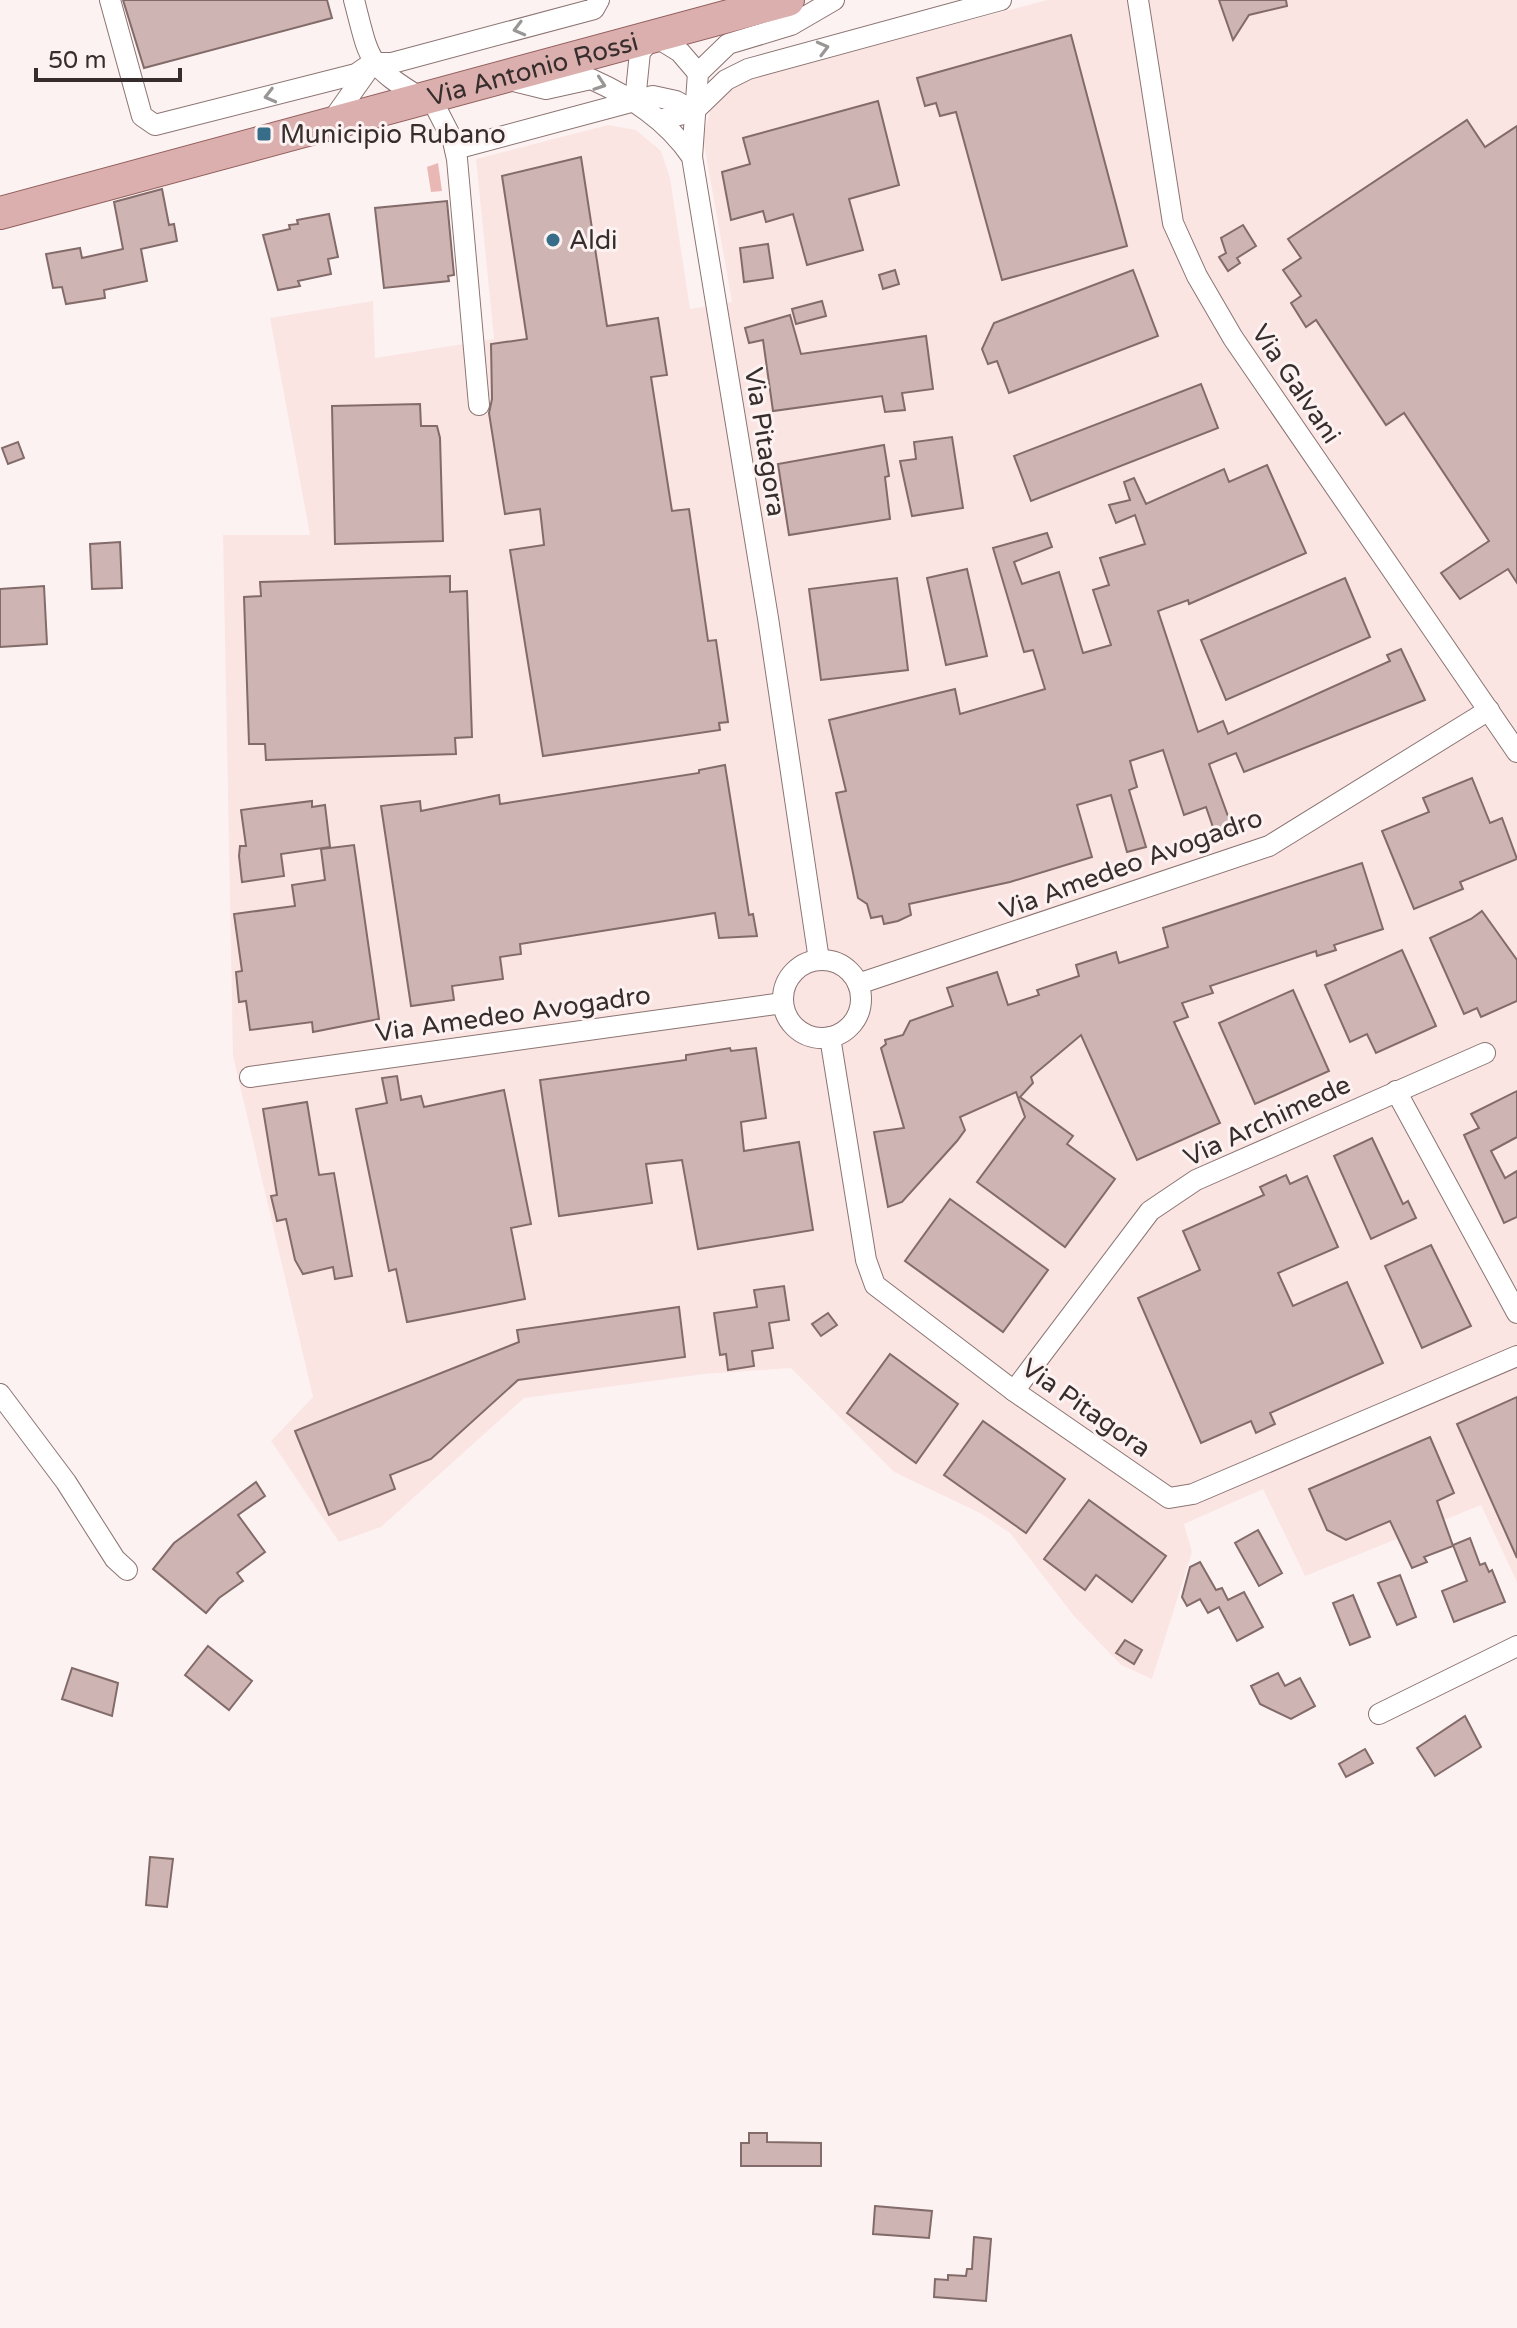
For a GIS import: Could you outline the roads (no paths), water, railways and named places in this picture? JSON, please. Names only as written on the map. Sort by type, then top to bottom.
[{"type":"main road","name":"Via Antonio Rossi","points":[[0,213],[788,0]]},
{"type":"street","name":"Via Antonio Rossi","points":[[110,0],[142,116],[155,125],[379,70],[392,63],[597,4]]},
{"type":"street","points":[[354,0],[385,90],[372,111]]},
{"type":"street","points":[[635,101],[640,52],[654,36],[680,52],[698,73],[728,44],[791,25],[834,0]]},
{"type":"street","points":[[660,120],[694,111],[726,80],[748,69],[1001,0]]},
{"type":"street","name":"Via Galvani","points":[[1138,0],[1173,223],[1197,276],[1233,338],[1517,752]]},
{"type":"street","points":[[379,70],[426,97],[455,149],[479,405]]},
{"type":"street","points":[[331,122],[379,70]]},
{"type":"street","name":"Via Pitagora","points":[[698,73],[692,157],[770,633],[819,960]]},
{"type":"street","points":[[498,78],[546,89],[591,79],[635,101],[660,120],[692,157]]},
{"type":"street","points":[[455,149],[653,96],[676,101],[694,111]]},
{"type":"street","name":"Via Amedeo Avogadro","points":[[858,984],[1269,846],[1489,710]]},
{"type":"street","points":[[819,960],[843,966],[858,984],[859,1011],[853,1023],[830,1037],[805,1034],[794,1027],[783,1003],[788,979],[806,963],[819,960]]},
{"type":"street","name":"Via Amedeo Avogadro","points":[[250,1077],[783,1003]]},
{"type":"street","name":"Via Pitagora","points":[[830,1037],[866,1260],[875,1285],[1014,1391],[1169,1498],[1193,1494],[1517,1356]]},
{"type":"street","name":"Via Archimede","points":[[1014,1391],[1150,1211],[1196,1180],[1485,1053]]},
{"type":"street","points":[[1396,1091],[1517,1313]]},
{"type":"street","points":[[0,1394],[66,1482],[115,1559],[127,1570]]},
{"type":"street","points":[[1379,1714],[1517,1646]]},
{"type":"place","name":"Municipio Rubano","points":[[264,134]]},
{"type":"place","name":"Aldi","points":[[553,240]]}]
